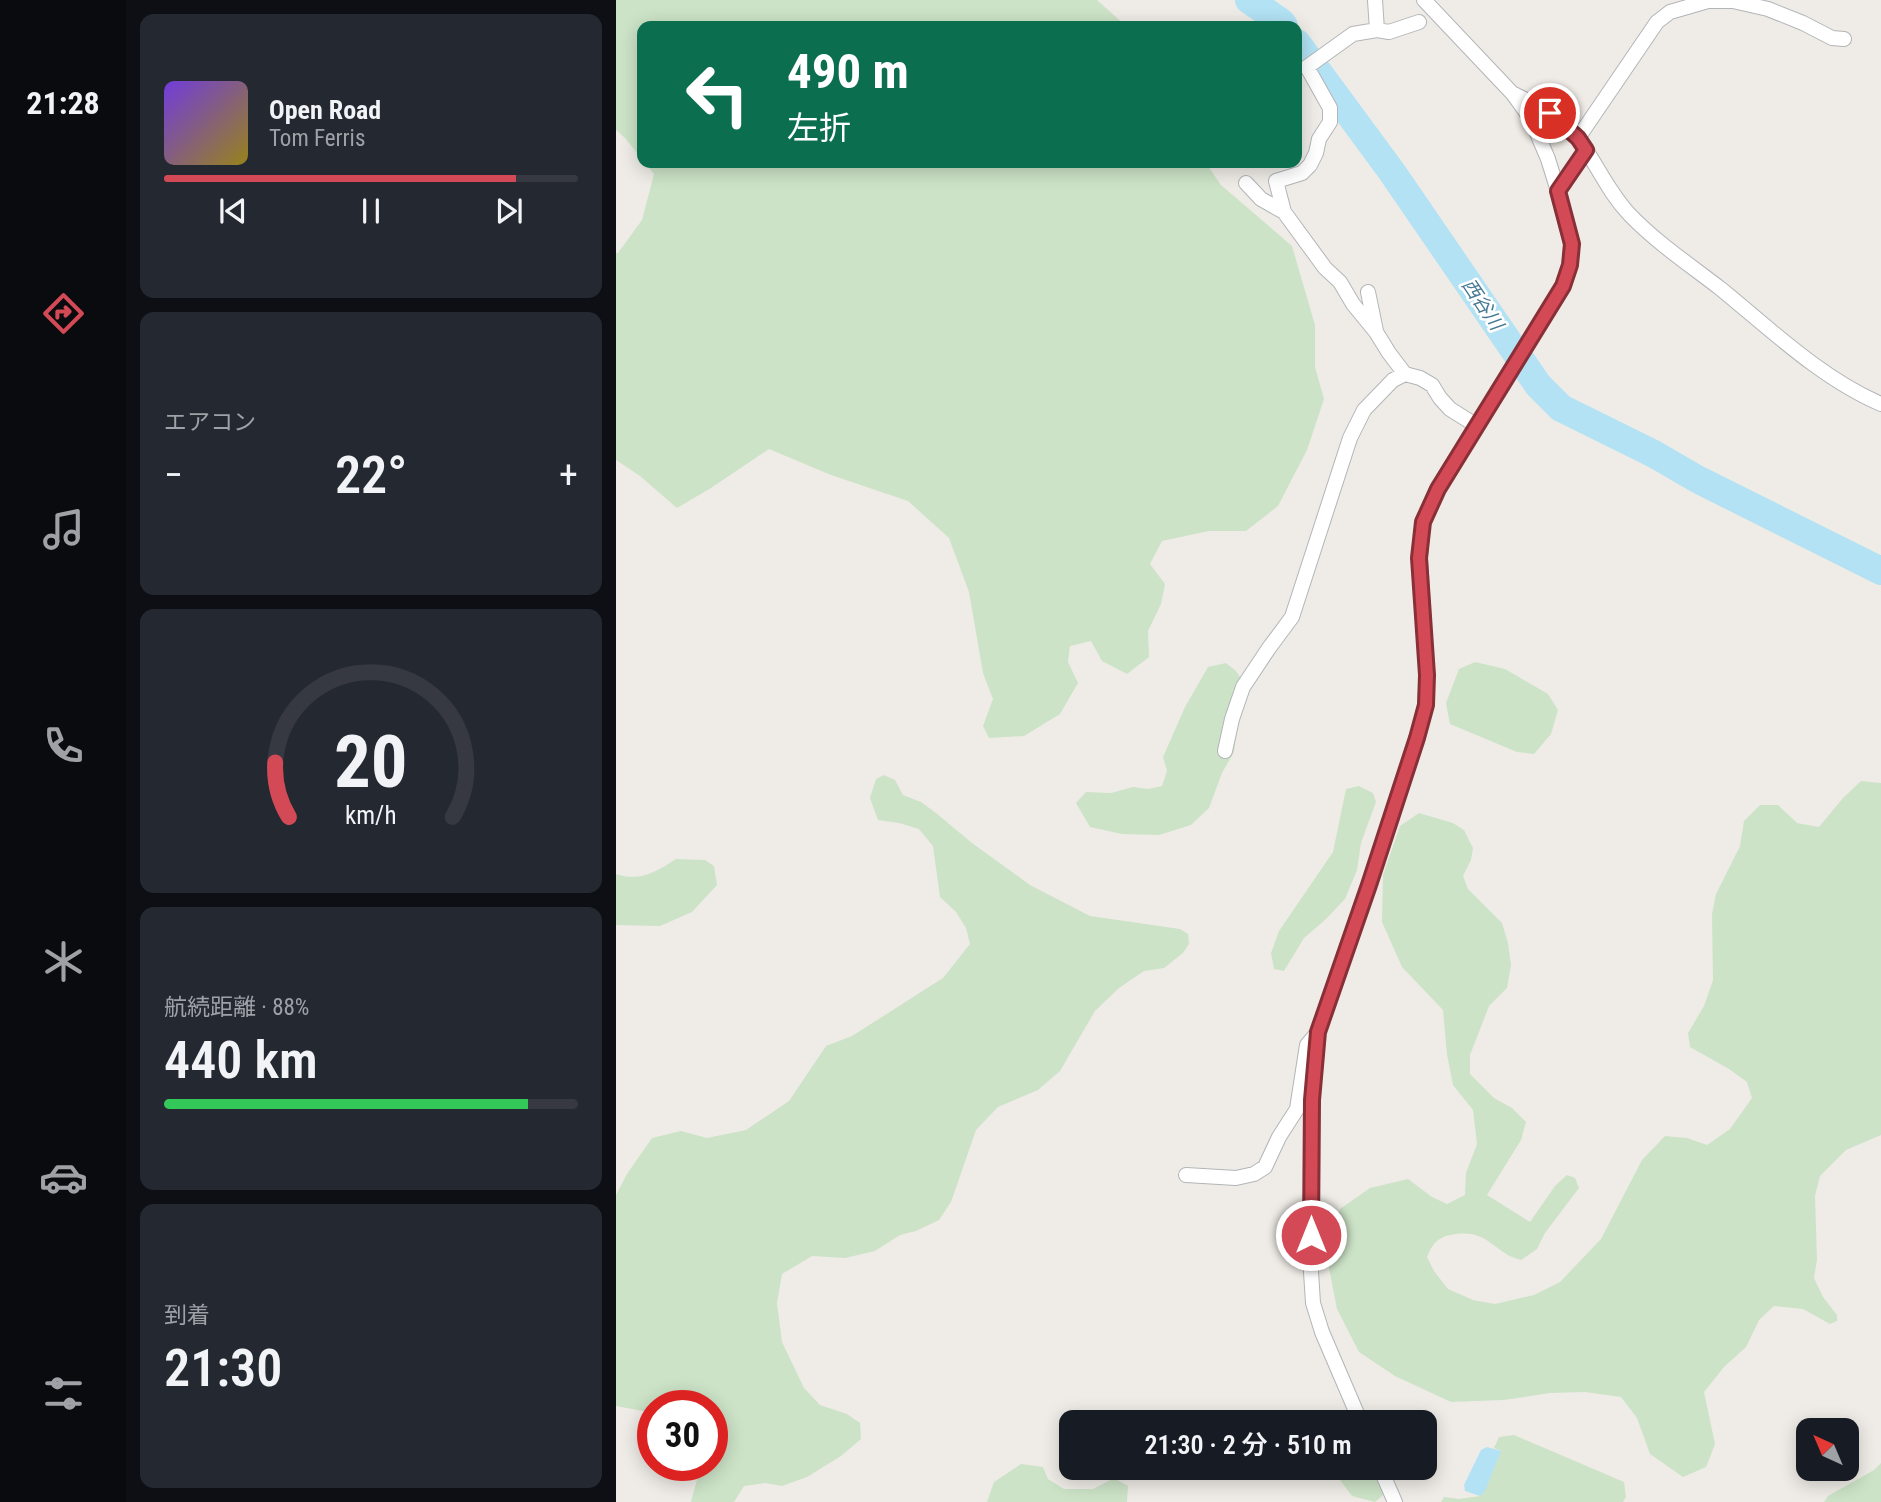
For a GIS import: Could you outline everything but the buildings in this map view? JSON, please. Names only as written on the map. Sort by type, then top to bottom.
[{"type":"street","points":[[1375,0],[1377,30]]},
{"type":"street","points":[[1355,1410],[1322,1332],[1313,1303],[1312,1100],[1318,1032],[1381,848],[1426,705],[1427,675],[1419,558],[1423,522],[1438,489],[1563,286],[1570,265],[1572,244],[1548,159],[1531,119],[1513,94],[1424,0]]},
{"type":"street","points":[[1558,191],[1582,144],[1657,22],[1670,12],[1708,1],[1733,1],[1768,9],[1832,38],[1844,38]]},
{"type":"street","points":[[1419,22],[1389,32],[1377,30],[1353,34],[1308,62],[1330,108],[1331,116],[1310,165],[1302,173],[1276,181],[1284,212],[1320,261],[1340,282],[1405,374],[1432,385],[1450,409],[1477,426]]},
{"type":"street","points":[[1513,94],[1550,113],[1582,144],[1618,202],[1660,242],[1814,364],[1841,383],[1881,404]]},
{"type":"street","points":[[1246,183],[1261,199],[1284,212]]},
{"type":"street","points":[[1368,292],[1376,332]]},
{"type":"street","points":[[1225,751],[1243,687],[1293,617],[1350,438],[1364,410],[1393,380],[1405,374]]},
{"type":"street","points":[[1186,1175],[1236,1178],[1254,1174],[1265,1167],[1279,1137],[1297,1109],[1307,1045],[1318,1032]]},
{"type":"street","points":[[1385,1480],[1395,1502]]},
{"type":"green space","points":[[616,0],[1097,0],[1120,21],[637,21],[637,153],[616,130]]},
{"type":"green space","points":[[649,168],[1209,168],[1221,185],[1292,246],[1315,325],[1315,367],[1324,399],[1307,450],[1278,506],[1246,531],[1209,531],[1162,541],[1150,564],[1165,584],[1161,604],[1148,631],[1149,657],[1127,674],[1102,661],[1091,641],[1070,646],[1068,662],[1078,683],[1060,714],[1024,736],[989,738],[983,726],[993,699],[983,673],[969,592],[949,538],[908,501],[831,475],[769,449],[677,508],[640,476],[616,460],[616,253],[642,220],[654,174]]},
{"type":"green space","points":[[1475,662],[1505,669],[1548,694],[1558,710],[1551,734],[1534,754],[1517,752],[1450,724],[1446,703],[1459,669]]},
{"type":"green space","points":[[1226,663],[1242,680],[1234,752],[1222,773],[1209,808],[1191,825],[1159,835],[1122,834],[1090,827],[1076,803],[1086,792],[1111,793],[1133,787],[1148,789],[1162,786],[1167,771],[1163,757],[1185,707],[1208,667]]},
{"type":"green space","points":[[884,775],[895,780],[903,795],[921,802],[1030,885],[1090,916],[1180,929],[1188,934],[1189,944],[1183,953],[1164,968],[1144,971],[1119,988],[1095,1011],[1060,1071],[1038,1090],[998,1107],[976,1130],[951,1202],[939,1220],[900,1235],[875,1251],[845,1258],[812,1256],[782,1274],[777,1303],[782,1342],[804,1388],[820,1405],[847,1414],[860,1423],[861,1439],[841,1456],[807,1477],[782,1486],[765,1483],[744,1486],[734,1502],[691,1502],[697,1481],[728,1481],[728,1390],[637,1390],[637,1410],[616,1406],[616,1195],[652,1138],[681,1131],[707,1138],[746,1130],[789,1101],[826,1046],[852,1036],[943,978],[970,944],[966,928],[956,912],[940,897],[933,846],[919,829],[878,820],[870,798],[876,779]]},
{"type":"green space","points":[[1861,781],[1881,783],[1881,1135],[1846,1150],[1820,1176],[1815,1196],[1817,1260],[1814,1278],[1823,1297],[1837,1315],[1837,1321],[1830,1324],[1803,1309],[1774,1306],[1759,1320],[1746,1347],[1724,1367],[1704,1392],[1715,1444],[1706,1467],[1683,1477],[1650,1454],[1637,1418],[1621,1397],[1585,1392],[1550,1393],[1504,1400],[1451,1402],[1395,1376],[1359,1352],[1337,1309],[1326,1253],[1340,1209],[1370,1188],[1408,1179],[1432,1197],[1447,1204],[1465,1195],[1466,1173],[1477,1144],[1473,1110],[1453,1085],[1443,1010],[1402,967],[1382,922],[1383,875],[1400,826],[1419,813],[1453,823],[1464,830],[1473,848],[1471,860],[1463,876],[1468,889],[1502,923],[1508,943],[1511,965],[1507,988],[1489,1006],[1470,1055],[1470,1074],[1494,1098],[1512,1108],[1526,1122],[1521,1140],[1487,1195],[1530,1222],[1555,1186],[1567,1175],[1575,1178],[1579,1188],[1545,1233],[1537,1249],[1521,1260],[1477,1235],[1456,1234],[1441,1238],[1435,1243],[1427,1257],[1448,1289],[1473,1300],[1495,1304],[1534,1295],[1560,1282],[1601,1239],[1642,1160],[1665,1136],[1687,1138],[1707,1145],[1730,1129],[1752,1098],[1747,1082],[1690,1047],[1688,1033],[1704,1006],[1713,980],[1712,914],[1716,894],[1740,846],[1744,821],[1760,805],[1778,805],[1797,823],[1819,827]]},
{"type":"green space","points":[[1359,786],[1373,793],[1376,802],[1361,843],[1357,870],[1345,899],[1304,938],[1284,971],[1274,969],[1271,953],[1279,931],[1333,852],[1346,789]]},
{"type":"green space","points":[[676,859],[705,860],[714,866],[717,885],[692,912],[660,926],[616,925],[616,874],[640,876],[655,872]]},
{"type":"green space","points":[[1514,1435],[1624,1482],[1626,1497],[1623,1502],[1441,1502],[1444,1497],[1459,1499],[1480,1496],[1501,1451],[1494,1448],[1499,1437]]},
{"type":"green space","points":[[1881,1463],[1881,1502],[1824,1502],[1828,1496],[1859,1481]]},
{"type":"green space","points":[[1021,1464],[1043,1467],[1048,1479],[1064,1489],[1093,1489],[1110,1480],[1118,1480],[1128,1486],[1127,1502],[987,1502],[994,1482]]},
{"type":"green space","points":[[1340,1480],[1377,1480],[1383,1495],[1375,1502],[1352,1496]]},
{"type":"water","points":[[1487,1447],[1501,1451],[1485,1491],[1480,1496],[1465,1491],[1464,1485],[1481,1450]]},
{"type":"waterway","name":"西谷川","points":[[1249,0],[1280,21]]},
{"type":"waterway","name":"西谷川","points":[[1302,50],[1392,172],[1538,385],[1561,408],[1881,571]]},
{"type":"route","points":[[1311,1235],[1312,1100],[1318,1032],[1369,885],[1426,705],[1427,675],[1419,558],[1423,522],[1438,489],[1563,286],[1570,265],[1572,244],[1558,191],[1586,150],[1578,138],[1550,113]]}]
